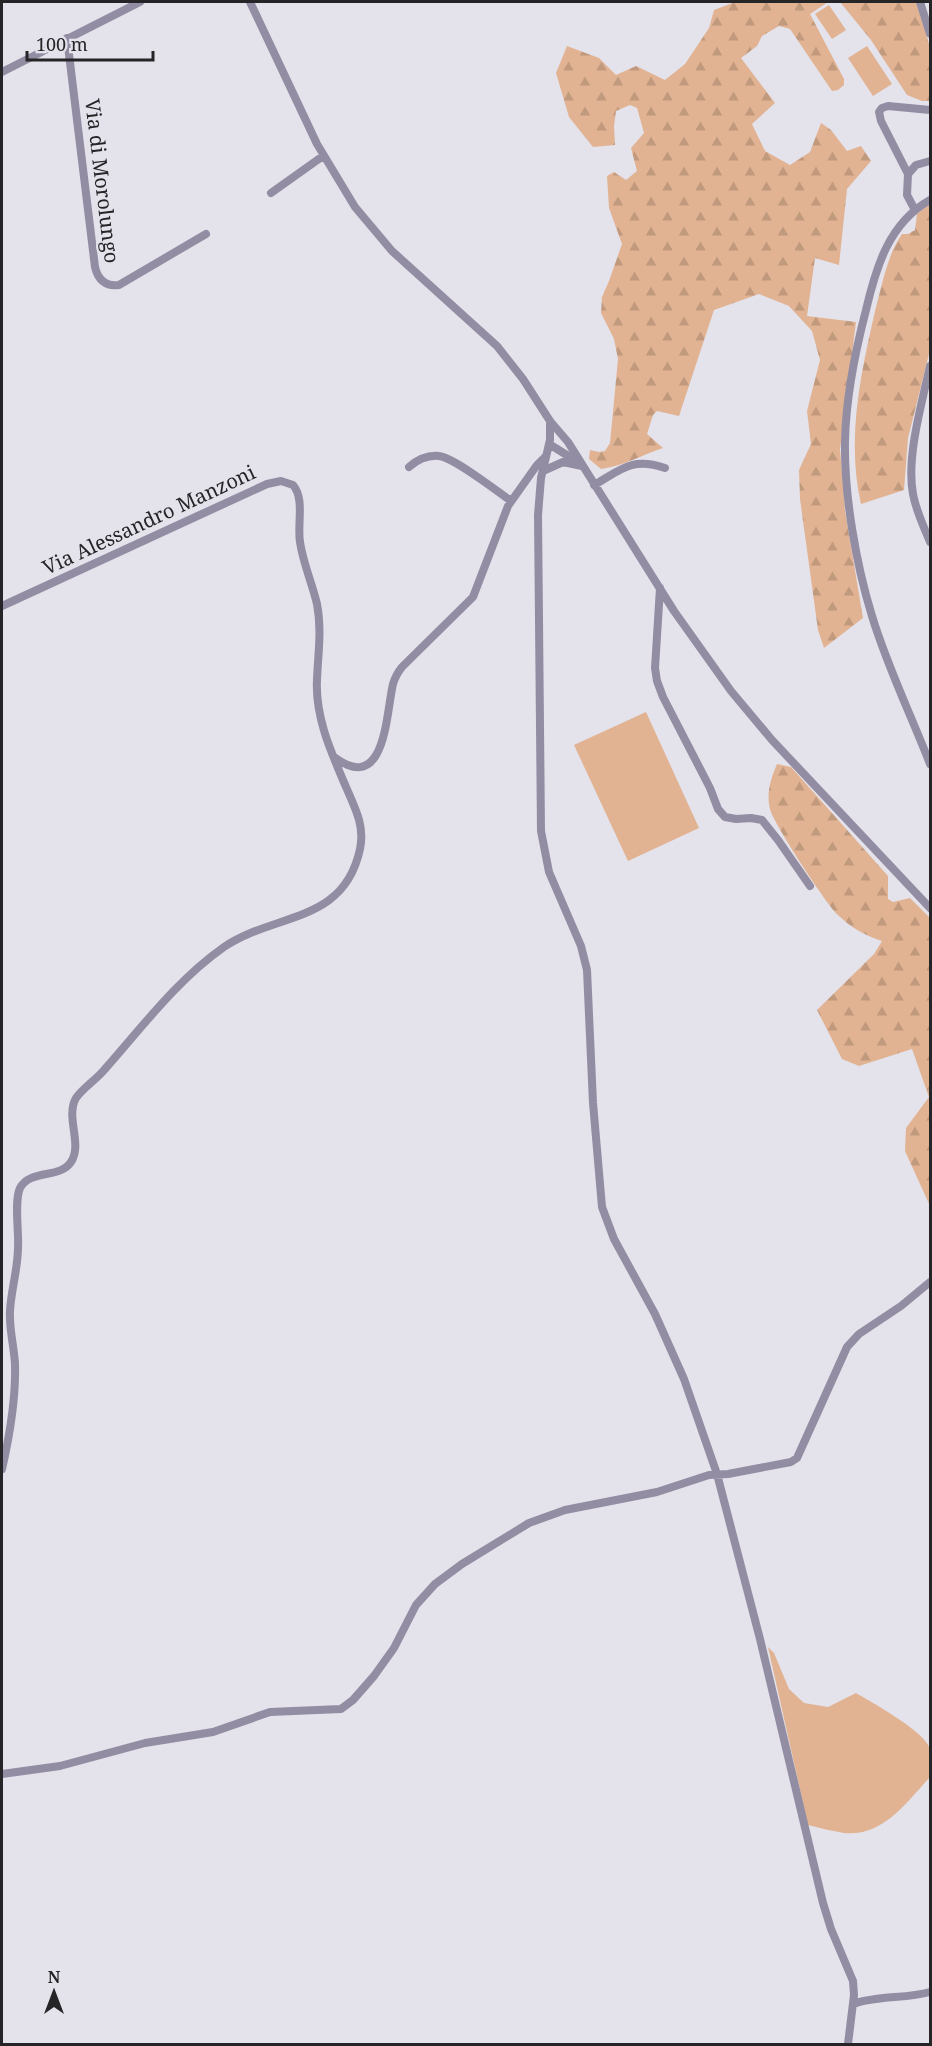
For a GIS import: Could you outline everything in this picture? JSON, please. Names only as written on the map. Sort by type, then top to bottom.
[{"type":"street","points":[[2,72],[140,2]]},
{"type":"street","points":[[250,2],[323,156],[349,199],[375,233],[497,346],[573,450],[660,588],[706,657],[747,712],[930,908]]},
{"type":"street","points":[[920,2],[930,34]]},
{"type":"street","name":"Via di Morolungo","points":[[67,38],[95,267],[99,278],[106,284],[119,285],[206,234]]},
{"type":"street","points":[[915,210],[907,195],[908,174],[881,121],[879,112],[888,106],[930,110]]},
{"type":"street","points":[[271,193],[323,156]]},
{"type":"street","points":[[908,174],[916,165],[930,161]]},
{"type":"street","points":[[930,200],[915,210],[890,239],[874,278],[852,376],[846,422],[845,454],[853,524],[868,602],[879,636],[930,764]]},
{"type":"street","points":[[930,366],[911,472],[915,502],[930,542]]},
{"type":"street","points":[[550,421],[549,444],[543,471],[537,523],[541,831],[549,872],[581,946],[587,970],[591,1082],[600,1198],[610,1232],[655,1314],[686,1384],[717,1474],[760,1639],[826,1913],[852,1976],[854,1990],[848,2044]]},
{"type":"street","points":[[549,444],[561,442],[573,450]]},
{"type":"street","points":[[549,444],[582,466]]},
{"type":"street","points":[[334,757],[344,764],[356,767],[364,766],[375,758],[386,724],[396,675],[404,664],[473,597],[480,584],[496,534],[511,501],[547,455]]},
{"type":"street","points":[[409,468],[427,457],[444,457],[511,501]]},
{"type":"street","points":[[543,471],[563,462],[582,466]]},
{"type":"street","points":[[594,484],[636,463],[648,463],[665,468]]},
{"type":"street","name":"Via Alessandro Manzoni","points":[[2,606],[267,484],[277,481],[296,487],[299,540],[317,607],[320,632],[317,703],[323,728],[362,828],[359,852],[345,885],[334,898],[232,942],[179,985],[100,1076],[77,1098],[73,1111],[74,1148],[71,1162],[63,1169],[29,1180],[19,1190],[18,1261],[10,1315],[15,1359],[14,1394],[11,1425],[2,1468]]},
{"type":"street","points":[[660,588],[655,668],[657,681],[710,788],[718,809],[725,817],[762,820],[810,886]]},
{"type":"street","points":[[2,1774],[60,1766],[150,1742],[208,1733],[270,1712],[341,1709],[353,1700],[374,1676],[394,1648],[413,1611],[438,1581],[530,1523],[554,1513],[657,1492],[709,1475],[732,1474],[791,1462],[798,1458],[847,1347],[860,1334],[901,1306],[930,1282]]},
{"type":"street","points":[[853,2004],[869,1999],[905,1998],[930,1992]]},
{"type":"green space","points":[[735,2],[828,2],[810,14],[844,79],[844,85],[832,91],[790,29],[779,26],[762,36],[757,46],[741,58],[775,103],[752,124],[765,151],[790,165],[810,152],[821,123],[831,130],[847,151],[861,146],[871,161],[847,189],[839,265],[815,258],[807,316],[856,322],[840,449],[845,511],[863,618],[824,648],[818,630],[800,499],[799,470],[811,444],[807,411],[820,360],[812,331],[789,306],[759,294],[714,310],[679,416],[657,411],[653,415],[647,434],[663,448],[609,468],[601,469],[589,459],[590,450],[605,451],[610,443],[618,359],[614,339],[601,313],[602,297],[622,244],[609,208],[607,176],[614,172],[626,180],[637,171],[631,148],[644,133],[637,108],[630,105],[616,111],[615,145],[593,147],[569,117],[556,73],[567,46],[599,58],[616,75],[636,66],[665,80],[685,64],[709,28],[714,10]]},
{"type":"green space","points":[[840,2],[916,2],[930,47],[930,101],[922,101],[907,95],[871,40]]},
{"type":"green space","points":[[829,5],[846,30],[832,39],[815,14]]},
{"type":"green space","points":[[867,46],[892,84],[873,96],[848,58]]},
{"type":"green space","points":[[930,204],[930,350],[908,438],[904,490],[861,504],[855,455],[855,430],[865,356],[876,307],[886,269],[897,242],[902,234],[915,230],[917,214]]},
{"type":"green space","points":[[646,712],[699,828],[628,861],[574,745]]},
{"type":"green space","points":[[777,764],[791,767],[888,876],[888,899],[893,902],[910,898],[930,918],[930,1206],[905,1151],[906,1128],[929,1097],[912,1049],[859,1066],[842,1059],[817,1010],[874,954],[882,941],[858,931],[832,909],[780,830],[770,809],[769,797],[771,780]]},
{"type":"green space","points":[[768,1647],[774,1653],[789,1689],[804,1703],[828,1707],[856,1693],[909,1726],[926,1742],[931,1752],[930,1777],[903,1807],[882,1824],[858,1833],[844,1833],[808,1825]]}]
